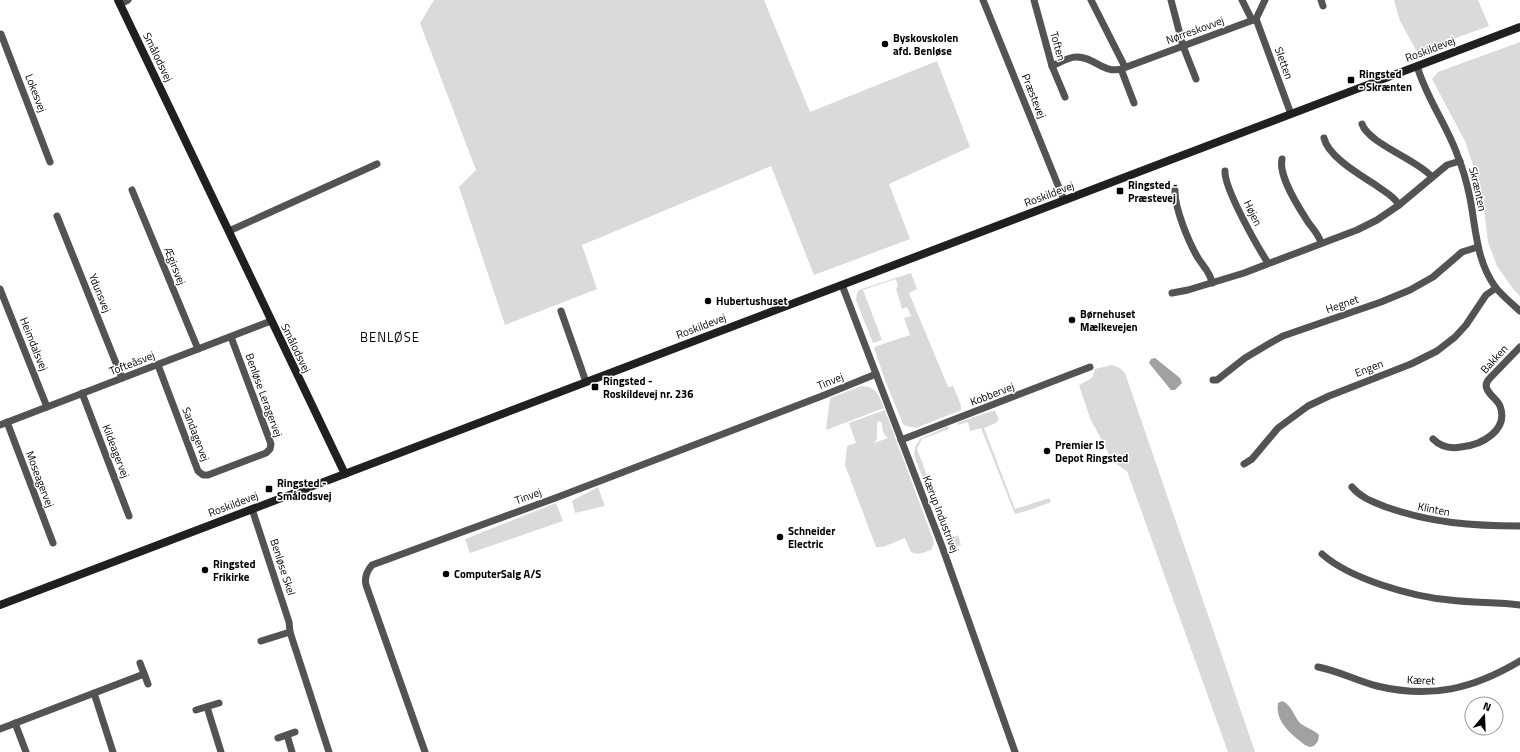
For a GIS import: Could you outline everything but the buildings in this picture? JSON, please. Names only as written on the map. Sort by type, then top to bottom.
[{"type":"street","name":"Præstevej","points":[[983,0],[1064,200]]},
{"type":"street","name":"Toften","points":[[1034,0],[1052,66],[1065,97]]},
{"type":"street","points":[[1091,0],[1123,68],[1134,103]]},
{"type":"street","points":[[1171,0],[1183,46],[1196,79]]},
{"type":"street","name":"Sletten","points":[[1242,0],[1254,20],[1291,114]]},
{"type":"street","points":[[1254,20],[1265,0]]},
{"type":"street","name":"Smålodsvej","points":[[122,1],[271,322],[345,474]]},
{"type":"street","name":"Nørreskovvej","points":[[1052,66],[1074,57],[1082,57],[1113,71],[1254,20]]},
{"type":"street","name":"Roskildevej","points":[[0,605],[1520,27]]},
{"type":"street","name":"Lokesvej","points":[[0,34],[50,162]]},
{"type":"street","name":"Skrænten","points":[[1417,66],[1425,89],[1447,131],[1460,161],[1470,199],[1478,247],[1484,264],[1496,288],[1520,311]]},
{"type":"street","points":[[1362,124],[1365,130],[1382,144],[1424,170],[1432,177]]},
{"type":"street","points":[[1324,138],[1328,147],[1340,160],[1392,196],[1399,205]]},
{"type":"street","points":[[1282,159],[1281,167],[1292,196],[1317,234],[1321,243]]},
{"type":"street","points":[[1172,293],[1212,283],[1357,230],[1377,220],[1399,205],[1447,165],[1460,161]]},
{"type":"street","points":[[229,231],[377,164]]},
{"type":"street","name":"Højen","points":[[1225,170],[1226,182],[1253,238],[1268,263]]},
{"type":"street","name":"Ægirsvej","points":[[132,190],[198,350]]},
{"type":"street","points":[[1175,190],[1175,199],[1190,241],[1208,272],[1212,283]]},
{"type":"street","name":"Ydunsvej","points":[[57,216],[122,378]]},
{"type":"street","name":"Hegnet","points":[[1213,380],[1217,380],[1245,358],[1283,336],[1381,302],[1419,286],[1433,277],[1462,252],[1478,247]]},
{"type":"street","name":"Kærup Industrivej","points":[[842,284],[944,553],[1015,752]]},
{"type":"street","name":"Engen","points":[[1244,464],[1252,459],[1278,428],[1308,406],[1431,355],[1466,325],[1486,296],[1496,288]]},
{"type":"street","name":"Heimdalsvej","points":[[0,289],[48,406]]},
{"type":"street","points":[[561,311],[586,382]]},
{"type":"street","name":"Tofteåsvej","points":[[3,423],[271,322]]},
{"type":"street","name":"Benløse Leragervej","points":[[231,337],[271,444],[270,449],[266,453],[238,464]]},
{"type":"street","name":"Bakken","points":[[1433,439],[1442,446],[1463,447],[1482,442],[1493,433],[1500,423],[1502,413],[1497,401],[1488,390],[1487,382],[1520,347]]},
{"type":"street","name":"Sandagervej","points":[[158,365],[198,471],[203,475],[208,475],[238,464]]},
{"type":"street","name":"Kobbervej","points":[[901,440],[1066,377],[1090,366]]},
{"type":"street","name":"Tinvej","points":[[425,752],[366,586],[366,576],[372,565],[558,497],[876,374]]},
{"type":"street","name":"Kildeagervej","points":[[82,394],[129,516]]},
{"type":"street","name":"Moseagervej","points":[[3,423],[53,543]]},
{"type":"street","name":"Klinten","points":[[1352,487],[1358,494],[1379,504],[1426,519],[1470,525],[1520,526]]},
{"type":"street","name":"Benløse Skel","points":[[252,509],[329,752]]},
{"type":"street","points":[[1322,554],[1332,562],[1367,579],[1388,587],[1418,595],[1448,600],[1520,605]]},
{"type":"street","points":[[261,642],[290,632]]},
{"type":"street","name":"Kæret","points":[[1318,667],[1333,670],[1376,686],[1390,689],[1419,692],[1439,692],[1458,689],[1483,680],[1520,661]]},
{"type":"street","points":[[140,663],[148,684]]},
{"type":"street","points":[[0,728],[144,674]]},
{"type":"street","points":[[94,693],[113,752]]},
{"type":"street","points":[[196,710],[219,703]]},
{"type":"street","points":[[207,707],[221,752]]},
{"type":"street","points":[[15,723],[26,752]]},
{"type":"street","points":[[278,738],[295,732]]},
{"type":"street","points":[[287,735],[292,752]]},
{"type":"shaded area","points":[[434,0],[764,0],[810,112],[937,61],[970,147],[889,184],[910,239],[814,275],[771,166],[582,245],[597,289],[505,325],[459,187],[476,170],[420,23]]},
{"type":"shaded area","points":[[1394,0],[1478,0],[1489,26],[1417,52],[1400,21]]},
{"type":"shaded area","points":[[1520,42],[1520,296],[1497,266],[1488,242],[1484,209],[1476,174],[1465,141],[1432,79],[1438,72]]},
{"type":"shaded area","points":[[911,273],[917,289],[909,293],[948,387],[953,386],[961,405],[961,410],[916,428],[903,424],[874,348],[910,335],[904,318],[911,316],[907,307],[902,309],[896,288],[898,287],[896,279],[863,290],[882,340],[873,343],[856,300],[859,290]]},
{"type":"shaded area","points":[[1155,358],[1180,378],[1182,383],[1175,390],[1171,390],[1149,363],[1151,359]]},
{"type":"shaded area","points":[[1112,365],[1120,368],[1125,373],[1255,752],[1228,752],[1127,471],[1113,462],[1090,418],[1079,385],[1092,378],[1095,369]]},
{"type":"shaded area","points":[[862,386],[871,388],[877,393],[884,408],[826,430],[830,398]]},
{"type":"shaded area","points":[[885,410],[933,539],[934,544],[931,550],[921,553],[911,552],[905,538],[883,547],[876,547],[845,465],[847,446],[856,443],[849,423]],"holes":[[[879,421],[882,423],[883,432],[888,438],[874,443],[877,439],[877,423]]]},
{"type":"shaded area","points":[[995,411],[999,419],[996,423],[984,428],[1015,509],[1049,498],[1051,502],[1015,514],[981,428],[970,431],[968,422],[958,425],[957,423]]},
{"type":"shaded area","points":[[948,426],[949,429],[922,439],[917,449],[951,538],[958,535],[961,545],[954,547],[948,543],[914,455],[915,447],[920,439]]},
{"type":"shaded area","points":[[598,487],[605,506],[575,513],[572,501]]},
{"type":"shaded area","points":[[556,503],[563,521],[470,553],[465,539]]},
{"type":"shaded area","points":[[1282,701],[1288,705],[1300,723],[1319,735],[1318,741],[1314,746],[1310,747],[1305,745],[1285,727],[1279,716],[1278,710],[1278,703]]},
{"type":"place","name":"Byskovskolen afd. Benløse","points":[[885,44]]},
{"type":"place","name":"Ringsted - Skrænten","points":[[1351,80]]},
{"type":"place","name":"Ringsted - Præstevej","points":[[1120,191]]},
{"type":"place","name":"Hubertushuset","points":[[708,301]]},
{"type":"place","name":"Børnehuset Mælkevejen","points":[[1072,320]]},
{"type":"place","name":"Ringsted - Roskildevej nr. 236","points":[[595,387]]},
{"type":"place","name":"Premier IS Depot Ringsted","points":[[1047,451]]},
{"type":"place","name":"Ringsted - Smålodsvej","points":[[269,489]]},
{"type":"place","name":"Schneider Electric","points":[[780,537]]},
{"type":"place","name":"Ringsted Frikirke","points":[[205,570]]},
{"type":"place","name":"ComputerSalg A/S","points":[[446,574]]},
{"type":"district","name":"BENLØSE","points":[[390,337]]}]
